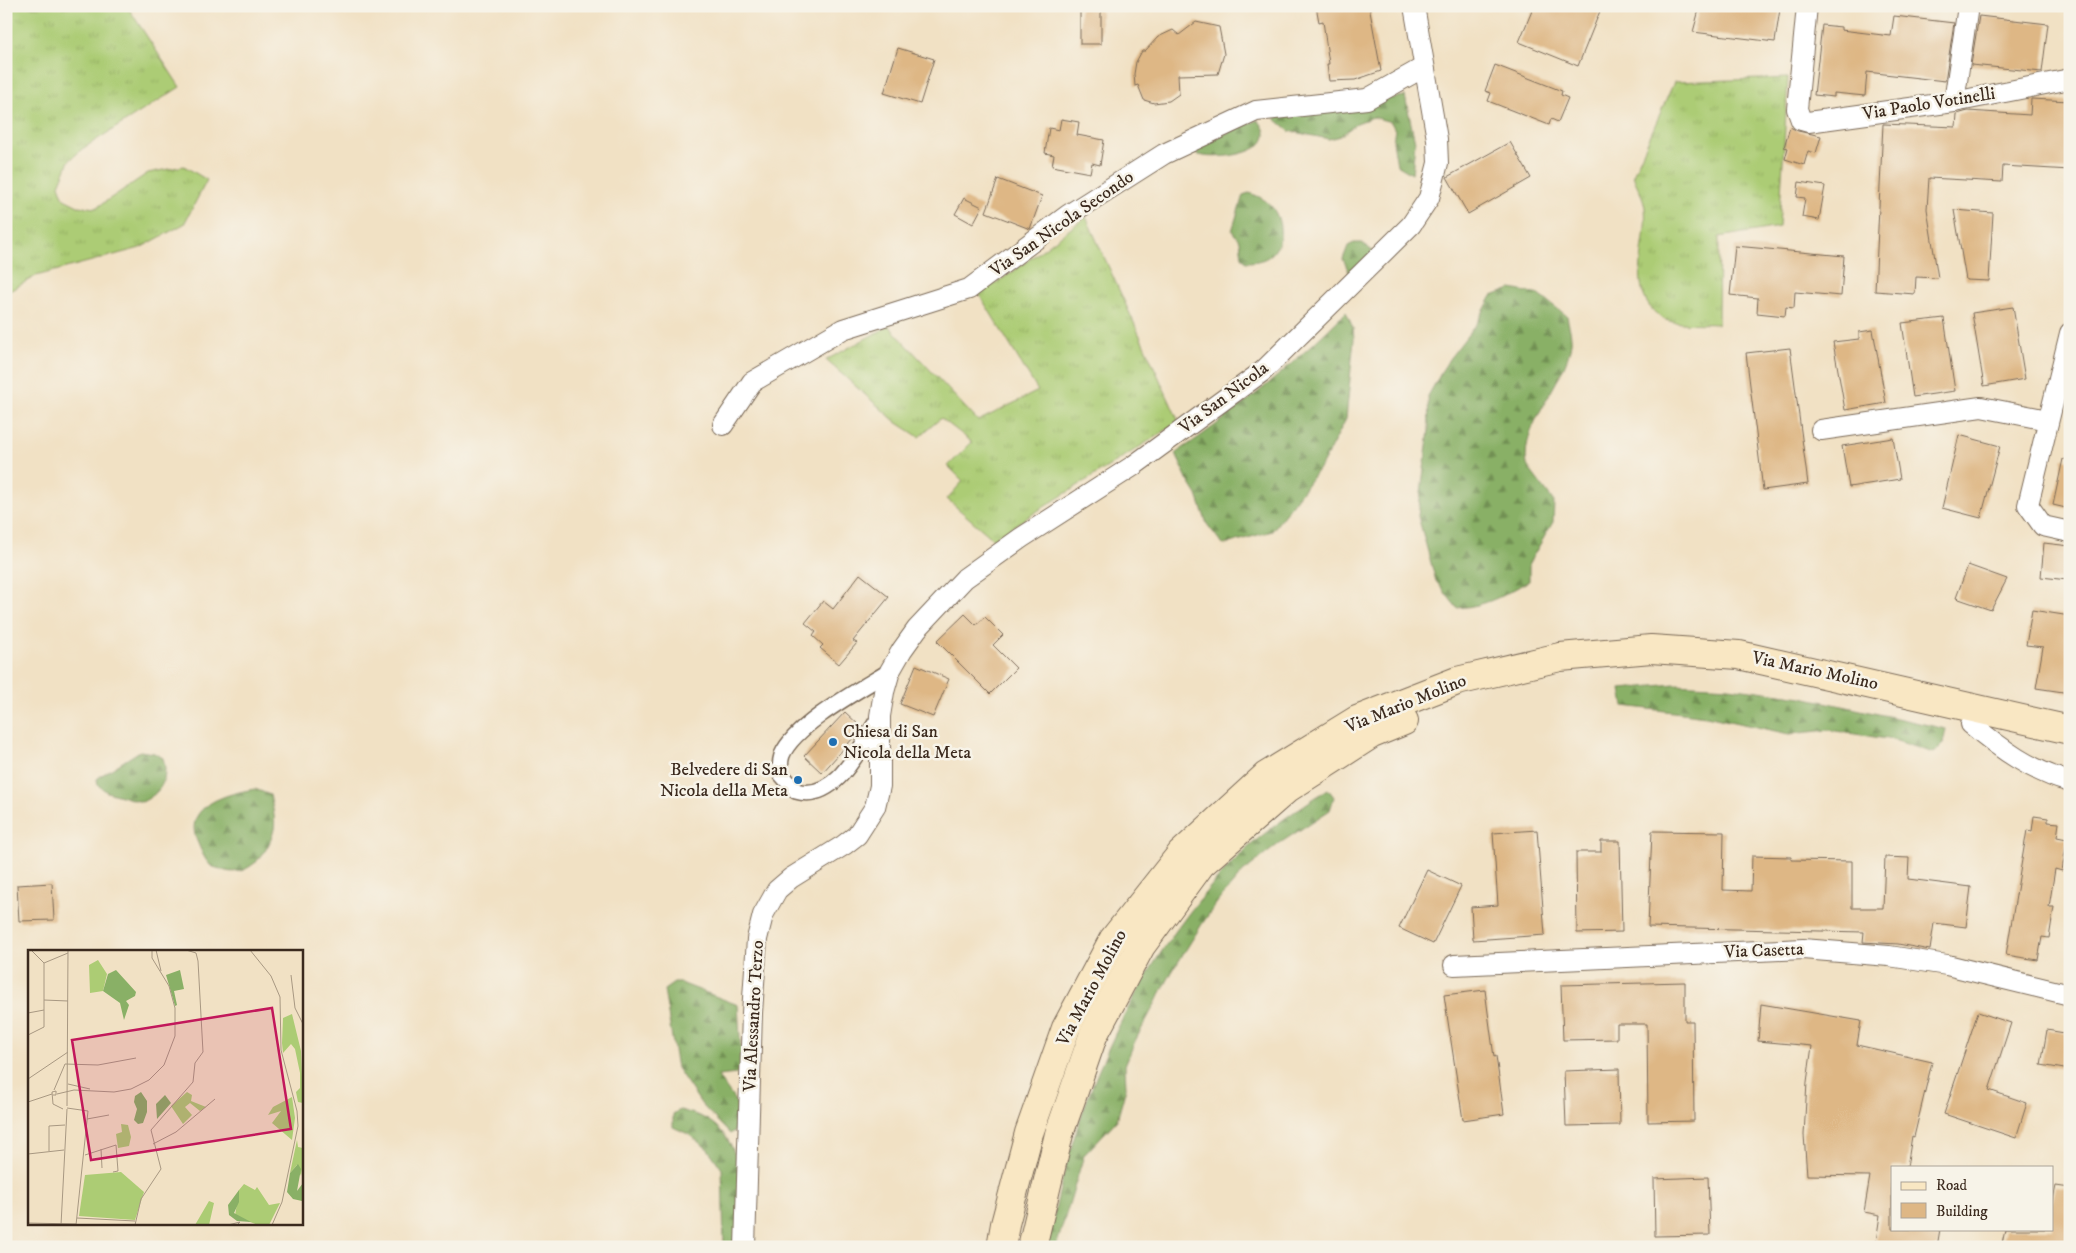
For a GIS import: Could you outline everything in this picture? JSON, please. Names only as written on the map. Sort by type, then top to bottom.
[{"type":"main road","name":"Via Mario Molino","points":[[1001,1247],[1004,1224],[1029,1133],[1066,1028],[1113,940],[1181,854],[1266,776],[1357,720],[1457,680],[1560,658],[1651,649],[1739,655],[2070,730]]},
{"type":"main road","name":"Via Mario Molino","points":[[1032,1247],[1058,1134],[1093,1036],[1141,946],[1201,864],[1288,788],[1372,734],[1464,698],[1562,675],[1660,668],[1737,670],[2070,748]]},
{"type":"street","name":"Via San Nicola","points":[[880,716],[890,671],[917,629],[965,578],[1020,538],[1133,466],[1263,371],[1397,240],[1421,211],[1428,198],[1438,164],[1437,139],[1414,6]]},
{"type":"street","name":"Via Paolo Votinelli","points":[[1807,6],[1797,109],[1801,120],[1817,122],[1954,102],[2070,79]]},
{"type":"street","points":[[1954,102],[1968,6]]},
{"type":"street","name":"Via San Nicola Secondo","points":[[724,424],[752,382],[843,329],[969,289],[1068,215],[1164,154],[1256,111],[1367,99],[1424,68]]},
{"type":"street","points":[[2070,333],[2028,504],[2043,526],[2070,532]]},
{"type":"street","points":[[1821,430],[1981,407],[2048,420]]},
{"type":"street","points":[[880,716],[838,779],[826,789],[806,794],[796,791],[781,774],[782,754],[802,730],[850,696],[890,671]]},
{"type":"street","name":"Via Alessandro Terzo","points":[[745,1247],[752,1013],[757,938],[763,915],[777,890],[791,878],[844,845],[857,834],[868,819],[874,807],[880,786],[880,716]]},
{"type":"street","points":[[1970,724],[2019,761],[2040,772],[2070,782]]},
{"type":"street","name":"Via Casetta","points":[[1454,965],[1803,949],[1889,956],[1947,965],[2070,995]]},
{"type":"green space","points":[[6,6],[127,6],[180,87],[82,149],[69,161],[59,185],[64,199],[78,206],[96,208],[148,173],[184,166],[207,180],[184,224],[140,248],[36,276],[6,293]]},
{"type":"green space","points":[[1788,78],[1779,227],[1719,237],[1718,324],[1682,323],[1664,319],[1652,309],[1644,297],[1641,283],[1641,268],[1645,208],[1633,175],[1674,82]]},
{"type":"green space","points":[[1405,96],[1415,142],[1412,174],[1397,165],[1393,141],[1395,130],[1391,122],[1373,117],[1357,123],[1340,136],[1329,139],[1289,131],[1274,118]]},
{"type":"green space","points":[[1258,120],[1265,131],[1264,140],[1257,147],[1247,152],[1221,157],[1208,157],[1199,155],[1189,149]]},
{"type":"green space","points":[[1249,193],[1256,195],[1272,207],[1279,221],[1280,237],[1278,245],[1268,257],[1246,262],[1242,257],[1240,241],[1232,231],[1243,195]]},
{"type":"green space","points":[[1086,217],[1179,422],[993,539],[947,499],[963,481],[948,466],[972,442],[941,418],[919,437],[896,422],[826,360],[889,326],[978,421],[1038,391],[979,294],[1014,271]]},
{"type":"green space","points":[[1354,243],[1362,243],[1374,252],[1351,276],[1343,259],[1348,246]]},
{"type":"green space","points":[[1511,289],[1538,294],[1567,316],[1571,343],[1568,358],[1536,419],[1526,450],[1527,465],[1554,502],[1553,522],[1529,563],[1529,581],[1487,602],[1457,608],[1436,581],[1418,516],[1429,430],[1428,396],[1449,359],[1477,323],[1492,296]]},
{"type":"green space","points":[[1346,312],[1353,328],[1354,339],[1346,419],[1323,463],[1272,531],[1223,545],[1207,524],[1197,495],[1187,479],[1176,453],[1265,387]]},
{"type":"green space","points":[[1675,684],[1729,687],[1802,697],[1946,729],[1943,744],[1934,753],[1894,740],[1829,730],[1789,734],[1706,716],[1624,706],[1621,689]]},
{"type":"green space","points":[[140,751],[154,753],[163,758],[165,772],[159,790],[142,802],[107,792],[98,785],[97,779]]},
{"type":"green space","points":[[255,789],[270,795],[272,803],[274,829],[267,847],[262,855],[248,868],[230,872],[211,866],[204,857],[197,841],[194,829],[196,818],[202,810],[221,798]]},
{"type":"green space","points":[[1328,789],[1334,797],[1330,810],[1280,843],[1243,872],[1218,901],[1172,972],[1135,1041],[1125,1065],[1126,1088],[1117,1120],[1084,1155],[1056,1247],[1047,1247],[1070,1151],[1097,1074],[1133,999],[1154,963],[1177,929],[1203,896],[1241,854],[1277,824]]},
{"type":"green space","points":[[674,983],[681,983],[738,1005],[742,1070],[737,1074],[718,1076],[741,1113],[738,1127],[730,1134],[702,1105],[677,1068],[664,990]]},
{"type":"green space","points":[[680,1110],[706,1119],[720,1130],[730,1144],[736,1159],[739,1176],[738,1247],[724,1247],[722,1169],[708,1149],[688,1134],[673,1127],[673,1114]]},
{"type":"building","points":[[1080,6],[1101,6],[1101,44],[1080,44]]},
{"type":"building","points":[[1316,6],[1369,6],[1381,71],[1355,80],[1329,81],[1327,64],[1329,64],[1323,21],[1319,22]]},
{"type":"building","points":[[1534,6],[1602,6],[1578,66],[1519,42]]},
{"type":"building","points":[[1700,6],[1760,6],[1780,9],[1775,42],[1693,32]]},
{"type":"building","points":[[1894,16],[1954,23],[1945,81],[1867,72],[1865,96],[1834,93],[1834,97],[1814,95],[1822,25],[1841,27],[1841,30],[1891,36]]},
{"type":"building","points":[[1979,16],[2048,24],[2042,72],[1971,65]]},
{"type":"building","points":[[1196,22],[1219,27],[1224,54],[1218,74],[1178,75],[1179,94],[1169,101],[1154,103],[1144,100],[1138,85],[1135,86],[1134,74],[1136,62],[1142,51],[1145,51],[1158,37],[1173,30],[1179,35]]},
{"type":"building","points":[[898,48],[934,59],[920,104],[884,93]]},
{"type":"building","points":[[1495,65],[1562,91],[1561,95],[1568,98],[1558,122],[1551,119],[1549,125],[1488,101],[1491,93],[1485,91]]},
{"type":"building","points":[[2031,99],[2070,101],[2070,170],[2003,166],[2002,182],[1929,178],[1927,209],[1938,278],[1916,277],[1915,294],[1875,291],[1883,124],[1956,127],[1957,114],[1968,111],[2030,115]]},
{"type":"building","points":[[1061,119],[1079,122],[1077,135],[1104,140],[1100,165],[1092,163],[1090,173],[1052,166],[1054,155],[1045,153],[1049,128],[1059,130]]},
{"type":"building","points":[[1790,127],[1798,131],[1821,136],[1816,153],[1808,151],[1804,165],[1785,159],[1788,148],[1784,147]]},
{"type":"building","points":[[1510,142],[1531,178],[1468,214],[1447,177]]},
{"type":"building","points":[[998,179],[1042,196],[1030,229],[986,212]]},
{"type":"building","points":[[1799,182],[1825,186],[1819,220],[1802,217],[1805,198],[1797,197]]},
{"type":"building","points":[[964,198],[982,207],[973,224],[955,214]]},
{"type":"building","points":[[1954,210],[1993,213],[1989,281],[1966,280]]},
{"type":"building","points":[[1735,246],[1844,256],[1841,296],[1795,292],[1794,308],[1786,307],[1785,316],[1757,313],[1758,298],[1730,295]]},
{"type":"building","points":[[2013,307],[2025,379],[1984,386],[1972,313]]},
{"type":"building","points":[[1944,318],[1955,391],[1913,397],[1902,323]]},
{"type":"building","points":[[1873,330],[1886,403],[1845,410],[1833,342],[1859,339],[1859,332]]},
{"type":"building","points":[[1790,348],[1808,484],[1763,490],[1746,353]]},
{"type":"building","points":[[1959,435],[2000,446],[1981,518],[1942,508]]},
{"type":"building","points":[[1893,438],[1900,479],[1849,487],[1842,446]]},
{"type":"building","points":[[2063,459],[2070,460],[2070,509],[2053,505]]},
{"type":"building","points":[[2044,543],[2070,546],[2068,580],[2041,577]]},
{"type":"building","points":[[1968,565],[2007,579],[1991,610],[1956,598]]},
{"type":"building","points":[[860,574],[889,597],[853,641],[857,643],[839,664],[820,648],[823,645],[813,636],[816,632],[805,623],[823,601],[833,609]]},
{"type":"building","points":[[2032,610],[2070,616],[2070,693],[2036,688],[2043,647],[2026,645]]},
{"type":"building","points":[[965,614],[976,625],[985,617],[1003,635],[993,645],[1016,668],[990,694],[937,641]]},
{"type":"building","points":[[916,665],[949,679],[933,717],[900,704]]},
{"type":"building","name":"Chiesa di San Nicola della Meta","points":[[845,712],[862,728],[822,773],[804,756]]},
{"type":"building","points":[[2034,816],[2048,818],[2048,822],[2059,823],[2057,837],[2067,839],[2062,871],[2055,869],[2049,907],[2054,907],[2049,938],[2042,937],[2038,960],[2006,955],[2027,830],[2032,831]]},
{"type":"building","points":[[1537,830],[1545,935],[1473,940],[1471,907],[1498,905],[1493,833]]},
{"type":"building","points":[[1652,831],[1724,832],[1723,890],[1751,891],[1752,856],[1791,857],[1791,860],[1852,861],[1852,908],[1883,908],[1885,857],[1909,858],[1908,879],[1971,887],[1966,927],[1934,923],[1930,950],[1898,944],[1863,942],[1864,932],[1648,927]]},
{"type":"building","points":[[1601,841],[1620,841],[1622,932],[1577,933],[1576,852],[1601,852]]},
{"type":"building","points":[[1427,870],[1461,886],[1433,944],[1399,928]]},
{"type":"building","points":[[52,883],[54,920],[19,921],[17,885]]},
{"type":"building","points":[[1685,982],[1685,1021],[1693,1021],[1694,1121],[1648,1122],[1647,1024],[1617,1024],[1617,1039],[1563,1040],[1561,985]]},
{"type":"building","points":[[1485,990],[1504,1114],[1463,1120],[1444,995]]},
{"type":"building","points":[[1761,1004],[1861,1021],[1857,1045],[1932,1062],[1914,1137],[1912,1136],[1907,1166],[1891,1166],[1891,1230],[1940,1230],[1937,1247],[1905,1247],[1876,1242],[1880,1215],[1864,1212],[1870,1176],[1807,1175],[1804,1135],[1807,1082],[1812,1046],[1758,1041]]},
{"type":"building","points":[[1978,1012],[2011,1023],[1989,1090],[2027,1103],[2016,1138],[1944,1114]]},
{"type":"building","points":[[2047,1030],[2070,1034],[2070,1070],[2041,1065]]},
{"type":"building","points":[[1619,1069],[1620,1125],[1566,1126],[1564,1071]]},
{"type":"building","points":[[1708,1177],[1710,1235],[1655,1236],[1654,1179]]},
{"type":"building","points":[[2056,1186],[2070,1188],[2070,1247],[2025,1247],[2002,1243],[2005,1230],[2054,1230],[2054,1195]]},
{"type":"place","name":"Chiesa di San Nicola della Meta","points":[[833,742]]},
{"type":"place","name":"Belvedere di San Nicola della Meta","points":[[798,780]]}]
